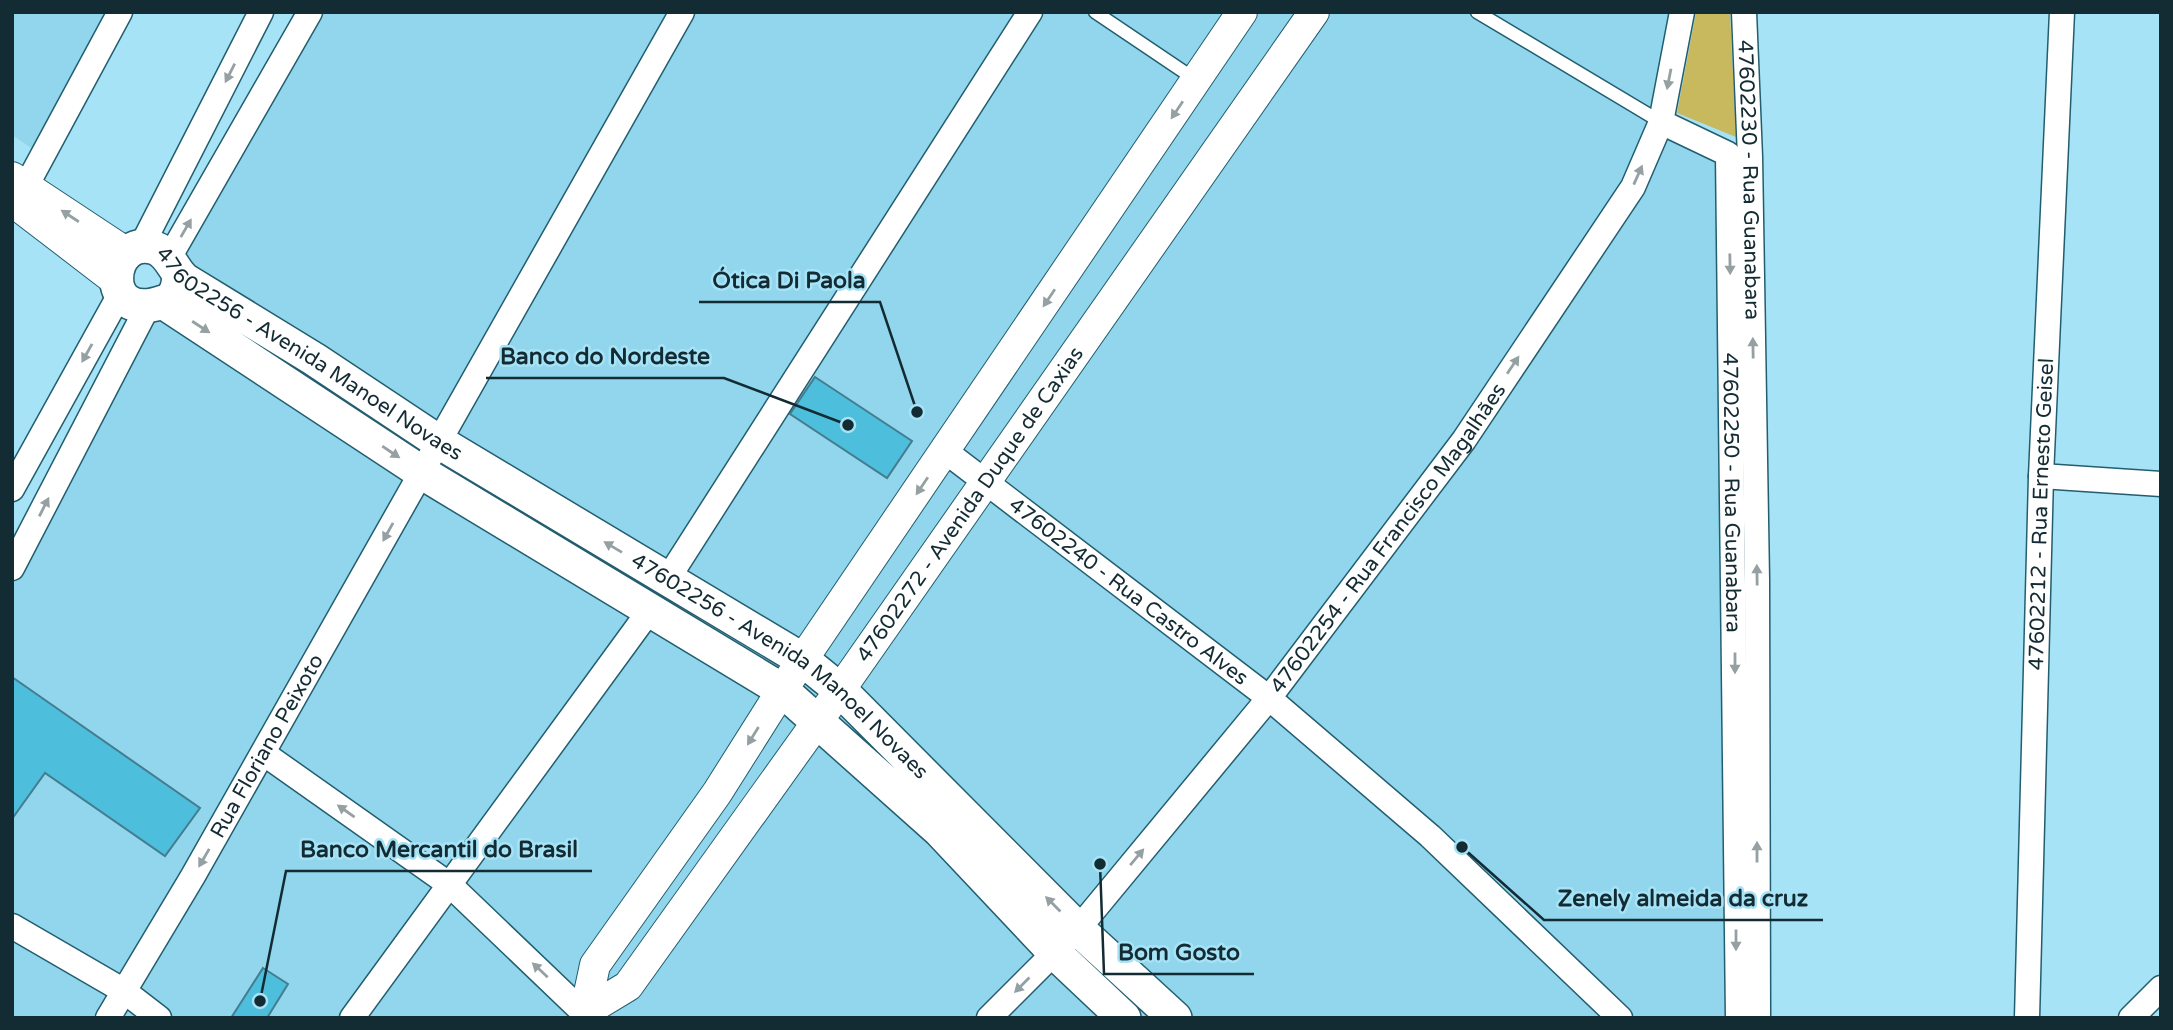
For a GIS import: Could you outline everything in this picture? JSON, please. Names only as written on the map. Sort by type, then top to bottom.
[{"type":"main road","name":"47602256 - Avenida Manoel Novaes","points":[[145,277],[314,359],[439,442],[803,660],[840,690],[1078,929],[1175,1018]]},
{"type":"main road","name":"47602256 - Avenida Manoel Novaes","points":[[145,277],[297,389],[421,472],[782,690],[939,830],[1054,952],[1124,1018]]},
{"type":"street","points":[[120,12],[17,192],[145,277]]},
{"type":"street","points":[[12,568],[145,277],[261,12]]},
{"type":"street","points":[[12,489],[310,12]]},
{"type":"street","name":"Rua Floriano Peixoto","points":[[108,1018],[263,753],[682,12]]},
{"type":"street","points":[[667,580],[1030,12]]},
{"type":"street","points":[[585,1016],[594,965],[717,793],[782,690],[1242,12]]},
{"type":"street","name":"47602272 - Avenida Duque de Caxias","points":[[585,1016],[628,986],[840,690],[1314,12]]},
{"type":"street","points":[[1682,12],[1661,122],[1739,155]]},
{"type":"street","name":"47602230 - Rua Guanabara","points":[[1744,12],[1739,155],[1758,580],[1758,1018]]},
{"type":"street","name":"47602212 - Rua Ernesto Geisel","points":[[2027,1018],[2041,477],[2063,12]]},
{"type":"street","name":"47602254 - Rua Francisco Magalhães","points":[[989,1018],[1078,929],[1269,698],[1464,440],[1633,187],[1661,122]]},
{"type":"street","name":"47602250 - Rua Guanabara","points":[[1738,1018],[1739,155]]},
{"type":"street","points":[[297,389],[314,359]]},
{"type":"street","name":"47602240 - Rua Castro Alves","points":[[945,451],[1269,698],[1430,836],[1620,1018]]},
{"type":"street","points":[[2041,477],[2161,484]]},
{"type":"street","points":[[352,1018],[650,610]]},
{"type":"street","points":[[263,753],[450,885],[585,1016]]},
{"type":"street","points":[[12,926],[124,991],[159,1018]]},
{"type":"street","points":[[2131,1018],[2161,988]]},
{"type":"lane","points":[[1095,12],[1196,81]]},
{"type":"lane","points":[[1477,12],[1661,122]]},
{"type":"shaded area","points":[[12,12],[109,12],[36,151],[12,135]]},
{"type":"shaded area","points":[[310,12],[1682,12],[1661,122],[1728,154],[1740,1018],[12,1018],[12,562],[163,302],[169,258]]},
{"type":"shaded area","points":[[1696,12],[1730,12],[1736,137],[1677,113]]},
{"type":"building","points":[[815,377],[912,441],[887,478],[790,414]]},
{"type":"building","points":[[12,677],[200,808],[165,856],[45,773],[12,819]]},
{"type":"building","points":[[263,968],[288,984],[267,1018],[231,1018]]},
{"type":"place","name":"Ótica Di Paola","points":[[917,412]]},
{"type":"place","name":"Banco do Nordeste","points":[[848,425]]},
{"type":"place","name":"Zenely almeida da cruz","points":[[1462,847]]},
{"type":"place","name":"Bom Gosto","points":[[1100,864]]},
{"type":"place","name":"Banco Mercantil do Brasil","points":[[260,1001]]}]
